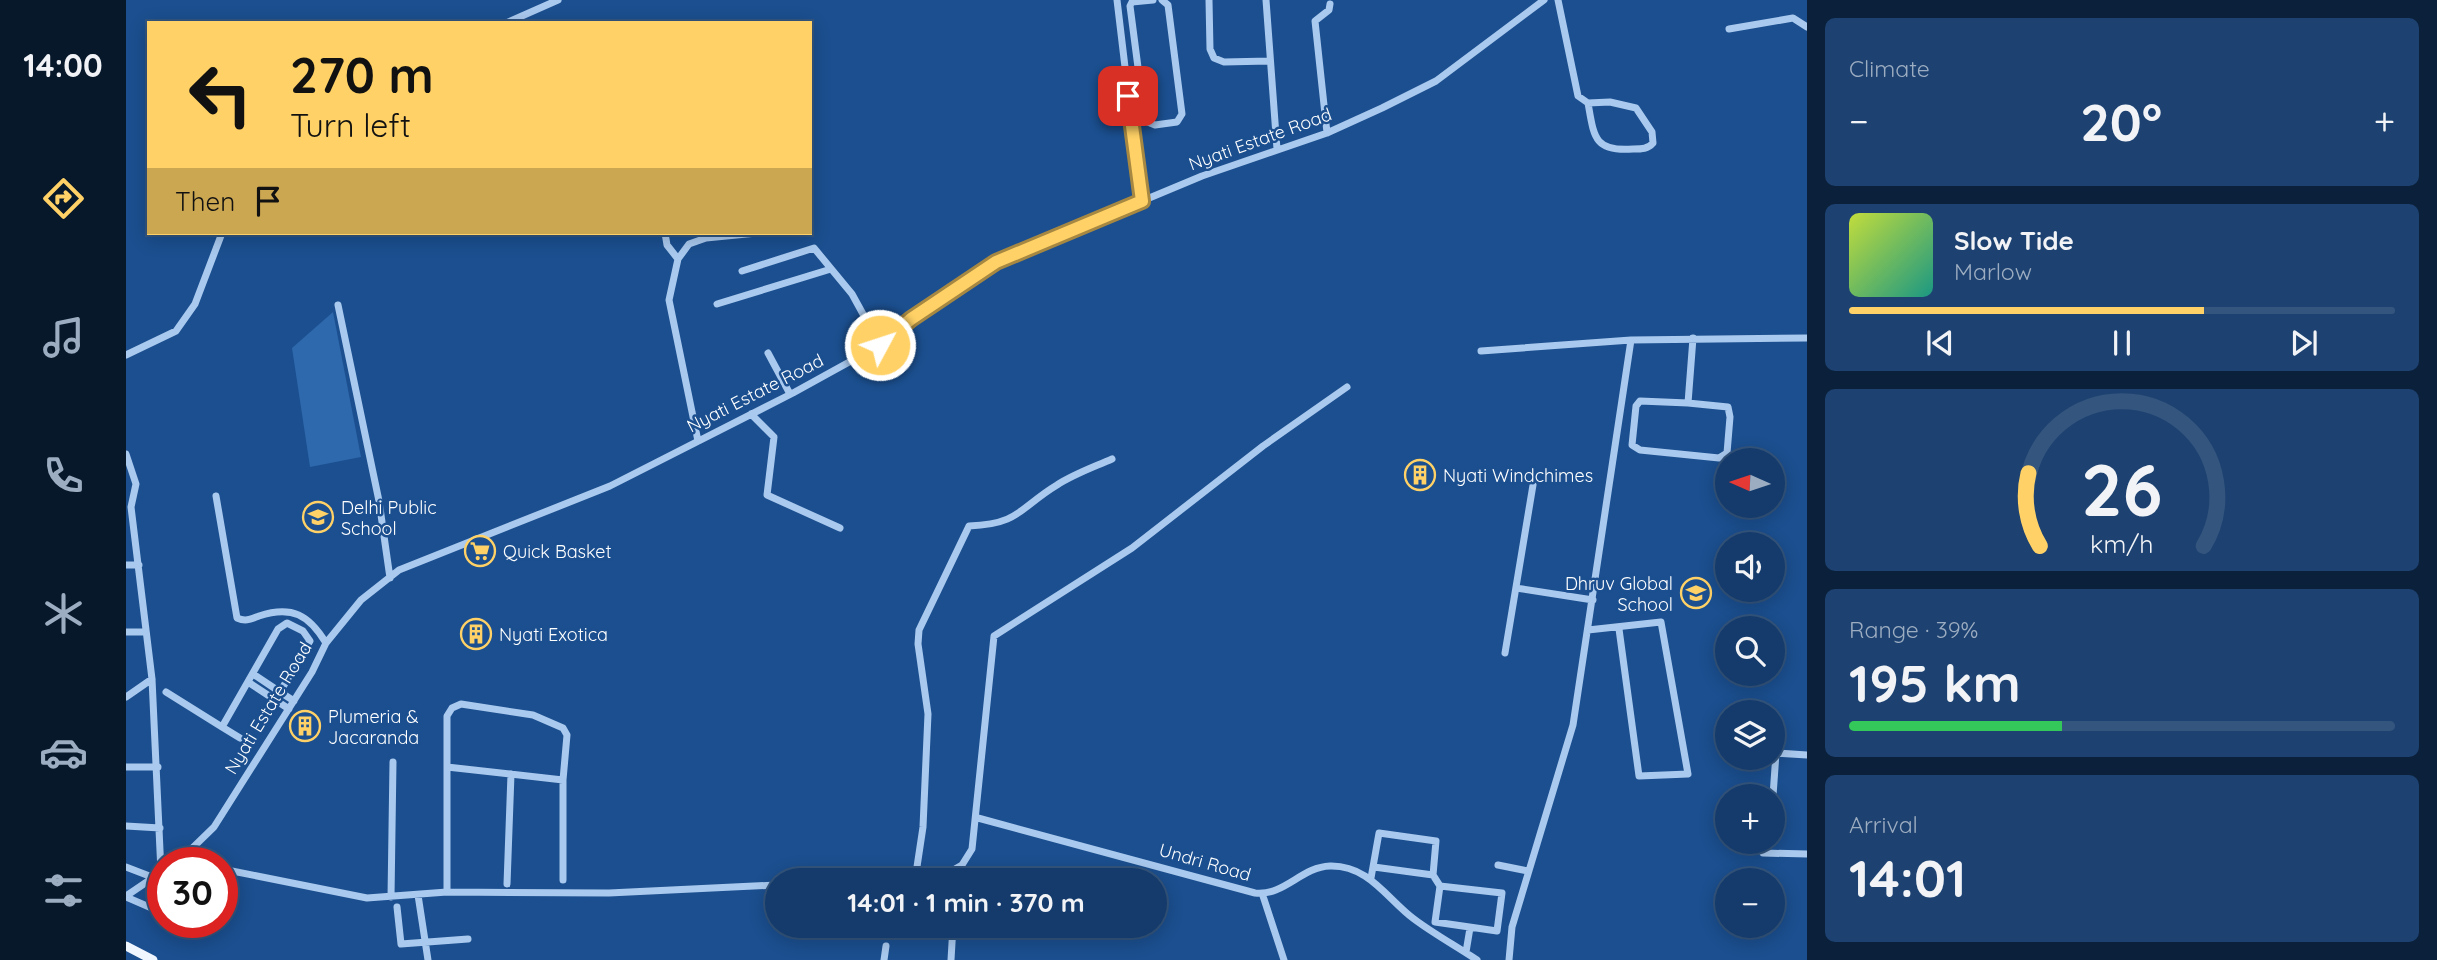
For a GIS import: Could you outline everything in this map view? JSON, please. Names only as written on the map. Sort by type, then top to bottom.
[{"type":"main road","points":[[126,946],[153,960]]},
{"type":"street","points":[[511,21],[558,0]]},
{"type":"street","points":[[1117,0],[1142,201]]},
{"type":"street","points":[[1153,0],[1132,2],[1130,6],[1145,121],[1154,125],[1181,119],[1168,5],[1162,0]]},
{"type":"street","points":[[1209,0],[1210,49],[1214,58],[1224,62],[1269,61]]},
{"type":"street","points":[[1266,0],[1277,149]]},
{"type":"street","name":"Nyati Estate Road","points":[[194,847],[214,827],[294,701],[326,643],[362,600],[399,570],[610,486],[790,394],[880,345],[911,319],[996,262],[1142,201],[1277,149],[1327,133],[1436,81],[1544,0]]},
{"type":"street","points":[[1558,0],[1575,90],[1581,100],[1588,103],[1610,102],[1636,108],[1652,132],[1653,142],[1645,148],[1618,150],[1602,146],[1593,131],[1588,103]]},
{"type":"street","points":[[1327,133],[1315,21],[1329,10],[1331,4]]},
{"type":"street","points":[[1729,29],[1793,19],[1807,27]]},
{"type":"street","points":[[1124,70],[1136,68]]},
{"type":"street","points":[[126,355],[176,331],[195,304],[221,235]]},
{"type":"street","points":[[665,235],[667,245],[678,259]]},
{"type":"street","points":[[698,441],[669,300],[678,259],[689,244],[706,238],[737,235]]},
{"type":"street","points":[[742,271],[814,248],[852,294],[880,345]]},
{"type":"street","points":[[717,304],[831,269]]},
{"type":"street","points":[[338,305],[379,501],[390,578]]},
{"type":"street","points":[[1688,402],[1693,338]]},
{"type":"street","points":[[1481,351],[1631,340],[1807,338]]},
{"type":"street","points":[[1509,960],[1512,927],[1567,750],[1593,600],[1631,340]]},
{"type":"street","points":[[768,353],[790,394]]},
{"type":"street","points":[[957,868],[972,849],[978,818],[994,636],[1123,555],[1263,446],[1347,387]]},
{"type":"street","points":[[1640,401],[1688,402],[1728,407],[1728,449],[1723,457],[1640,450],[1632,445],[1636,406],[1640,401]]},
{"type":"street","points":[[751,414],[774,437],[767,495],[841,528]]},
{"type":"street","points":[[126,454],[136,484],[131,507],[152,678],[161,847]]},
{"type":"street","points":[[917,868],[923,827],[928,714],[918,644],[919,630],[958,543],[969,526],[986,526],[1015,518],[1058,484],[1112,459]]},
{"type":"street","points":[[1505,653],[1533,485]]},
{"type":"street","points":[[216,496],[237,618],[247,620],[273,611],[299,614],[312,621],[326,643]]},
{"type":"street","points":[[126,565],[139,565]]},
{"type":"street","points":[[1516,588],[1593,600]]},
{"type":"street","points":[[1588,630],[1661,622],[1688,774],[1639,776],[1619,628]]},
{"type":"street","points":[[222,727],[283,624],[309,635],[309,646],[279,692]]},
{"type":"street","points":[[126,632],[146,632]]},
{"type":"street","points":[[253,674],[294,701]]},
{"type":"street","points":[[126,697],[152,678]]},
{"type":"street","points":[[248,682],[289,709]]},
{"type":"street","points":[[166,692],[240,738]]},
{"type":"street","points":[[447,892],[447,716],[452,708],[461,704],[533,715],[564,728],[563,880]]},
{"type":"street","points":[[1774,784],[1776,754],[1807,755]]},
{"type":"street","points":[[391,897],[393,762]]},
{"type":"street","points":[[126,767],[158,768]]},
{"type":"street","points":[[447,767],[563,780]]},
{"type":"street","points":[[507,884],[511,774]]},
{"type":"street","name":"Undri Road","points":[[978,818],[1262,894],[1276,892],[1312,872],[1331,866],[1371,878],[1408,914],[1477,960]]},
{"type":"street","points":[[126,826],[160,828]]},
{"type":"street","points":[[1371,878],[1379,833],[1436,841],[1433,875],[1440,886],[1435,922],[1497,931],[1502,893],[1440,886]]},
{"type":"street","points":[[1785,854],[1807,854]]},
{"type":"street","points":[[1498,865],[1528,871]]},
{"type":"street","points":[[126,867],[147,875]]},
{"type":"street","points":[[1374,867],[1433,875]]},
{"type":"street","points":[[238,873],[340,895],[391,897],[447,892],[609,893],[765,886]]},
{"type":"street","points":[[147,881],[126,896],[147,906]]},
{"type":"street","points":[[1262,894],[1284,960]]},
{"type":"street","points":[[418,895],[428,960]]},
{"type":"street","points":[[397,907],[401,944],[468,939]]},
{"type":"street","points":[[1466,952],[1471,928]]},
{"type":"street","points":[[951,960],[952,938]]},
{"type":"street","points":[[884,960],[886,946]]},
{"type":"shaded area","points":[[333,312],[361,457],[310,467],[292,348]]},
{"type":"place","name":"Nyati Windchimes","points":[[1420,475]]},
{"type":"place","name":"Delhi Public School","points":[[318,517]]},
{"type":"place","name":"Quick Basket","points":[[480,551]]},
{"type":"place","name":"Dhruv Global School","points":[[1696,593]]},
{"type":"place","name":"Nyati Exotica","points":[[476,634]]},
{"type":"place","name":"Plumeria & Jacaranda","points":[[305,726]]},
{"type":"route","points":[[880,345],[911,319],[996,262],[1142,201],[1128,96]]}]
